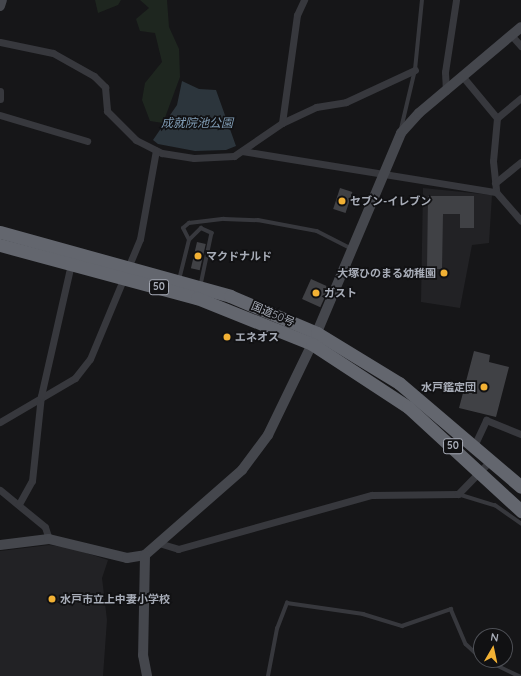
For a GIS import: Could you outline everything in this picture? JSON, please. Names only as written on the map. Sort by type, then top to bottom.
[{"type":"highway","name":"国道50号","points":[[0,232],[126,272],[315,338],[391,394],[496,486]]},
{"type":"highway","name":"国道50号","points":[[0,245],[71,264],[178,281],[200,287],[315,338],[399,384],[506,474]]},
{"type":"highway","points":[[506,474],[521,482]]},
{"type":"highway","name":"50","points":[[506,474],[521,487]]},
{"type":"highway","points":[[496,486],[521,511]]},
{"type":"highway","name":"50","points":[[496,486],[521,506]]},
{"type":"street","points":[[0,6],[2,0]]},
{"type":"street","points":[[282,123],[297,16],[304,0]]},
{"type":"street","points":[[446,91],[445,72],[456,0]]},
{"type":"street","points":[[0,545],[49,539],[127,558],[145,554],[162,544],[259,449],[315,338],[354,249],[382,174],[401,133],[446,91],[521,27]]},
{"type":"street","points":[[512,35],[521,46]]},
{"type":"street","points":[[0,42],[53,53],[94,76],[105,87],[107,111],[136,140],[156,150],[194,158],[234,156],[242,152],[282,123],[316,107],[346,102],[415,70]]},
{"type":"street","points":[[463,77],[497,118]]},
{"type":"street","points":[[0,91],[0,99]]},
{"type":"street","points":[[521,98],[497,118],[493,161],[496,192],[521,221]]},
{"type":"street","points":[[0,115],[87,141]]},
{"type":"street","points":[[0,422],[81,372],[126,272],[144,227],[156,150]]},
{"type":"street","points":[[242,152],[496,192]]},
{"type":"street","points":[[495,183],[521,162]]},
{"type":"street","points":[[19,504],[32,480],[41,396],[71,264]]},
{"type":"street","points":[[474,446],[486,420],[521,434]]},
{"type":"street","points":[[162,544],[178,549],[372,494],[458,494],[490,461]]},
{"type":"street","points":[[0,490],[19,504],[45,527],[49,539]]},
{"type":"street","points":[[145,554],[143,649],[147,676]]},
{"type":"lane","points":[[401,133],[415,70],[422,0]]},
{"type":"lane","points":[[189,240],[183,228],[189,223],[224,219],[258,220],[316,230],[354,249]]},
{"type":"lane","points":[[178,281],[189,240],[201,228],[209,230],[213,236],[200,287]]},
{"type":"lane","points":[[458,494],[495,505],[521,523]]},
{"type":"lane","points":[[268,676],[277,629],[287,603],[363,614],[402,626],[451,608],[466,644],[473,651]]},
{"type":"lane","points":[[502,668],[519,676]]},
{"type":"shaded area","points":[[95,0],[121,0],[118,5],[98,13]]},
{"type":"shaded area","points":[[140,0],[167,0],[169,27],[179,49],[180,77],[163,123],[150,121],[142,100],[145,83],[162,62],[155,33],[140,31],[136,19],[149,8]]},
{"type":"shaded area","name":"大塚ひのまる幼稚園","points":[[423,188],[492,195],[489,243],[472,245],[460,308],[421,302]]},
{"type":"shaded area","name":"水戸市立上中妻小学校","points":[[49,545],[71,548],[108,560],[102,578],[107,620],[103,676],[0,676],[0,551]]},
{"type":"water","name":"成就院池公園","points":[[182,81],[199,89],[216,90],[236,146],[226,150],[195,151],[158,144],[153,140],[177,105]]},
{"type":"building","name":"セブン-イレブン","points":[[340,188],[352,192],[346,213],[333,209]]},
{"type":"building","points":[[428,196],[474,196],[474,228],[460,228],[460,214],[443,214],[442,269],[427,269]]},
{"type":"building","name":"マクドナルド","points":[[197,242],[206,244],[200,270],[191,268]]},
{"type":"building","name":"ガスト","points":[[311,279],[329,287],[320,307],[302,299]]},
{"type":"building","name":"水戸鑑定団","points":[[474,351],[490,355],[489,362],[509,367],[496,417],[459,408]]},
{"type":"place","name":"セブン-イレブン","points":[[342,201]]},
{"type":"place","name":"マクドナルド","points":[[198,256]]},
{"type":"place","name":"大塚ひのまる幼稚園","points":[[444,273]]},
{"type":"place","name":"ガスト","points":[[316,293]]},
{"type":"place","name":"エネオス","points":[[227,337]]},
{"type":"place","name":"水戸鑑定団","points":[[484,387]]},
{"type":"place","name":"水戸市立上中妻小学校","points":[[52,599]]}]
